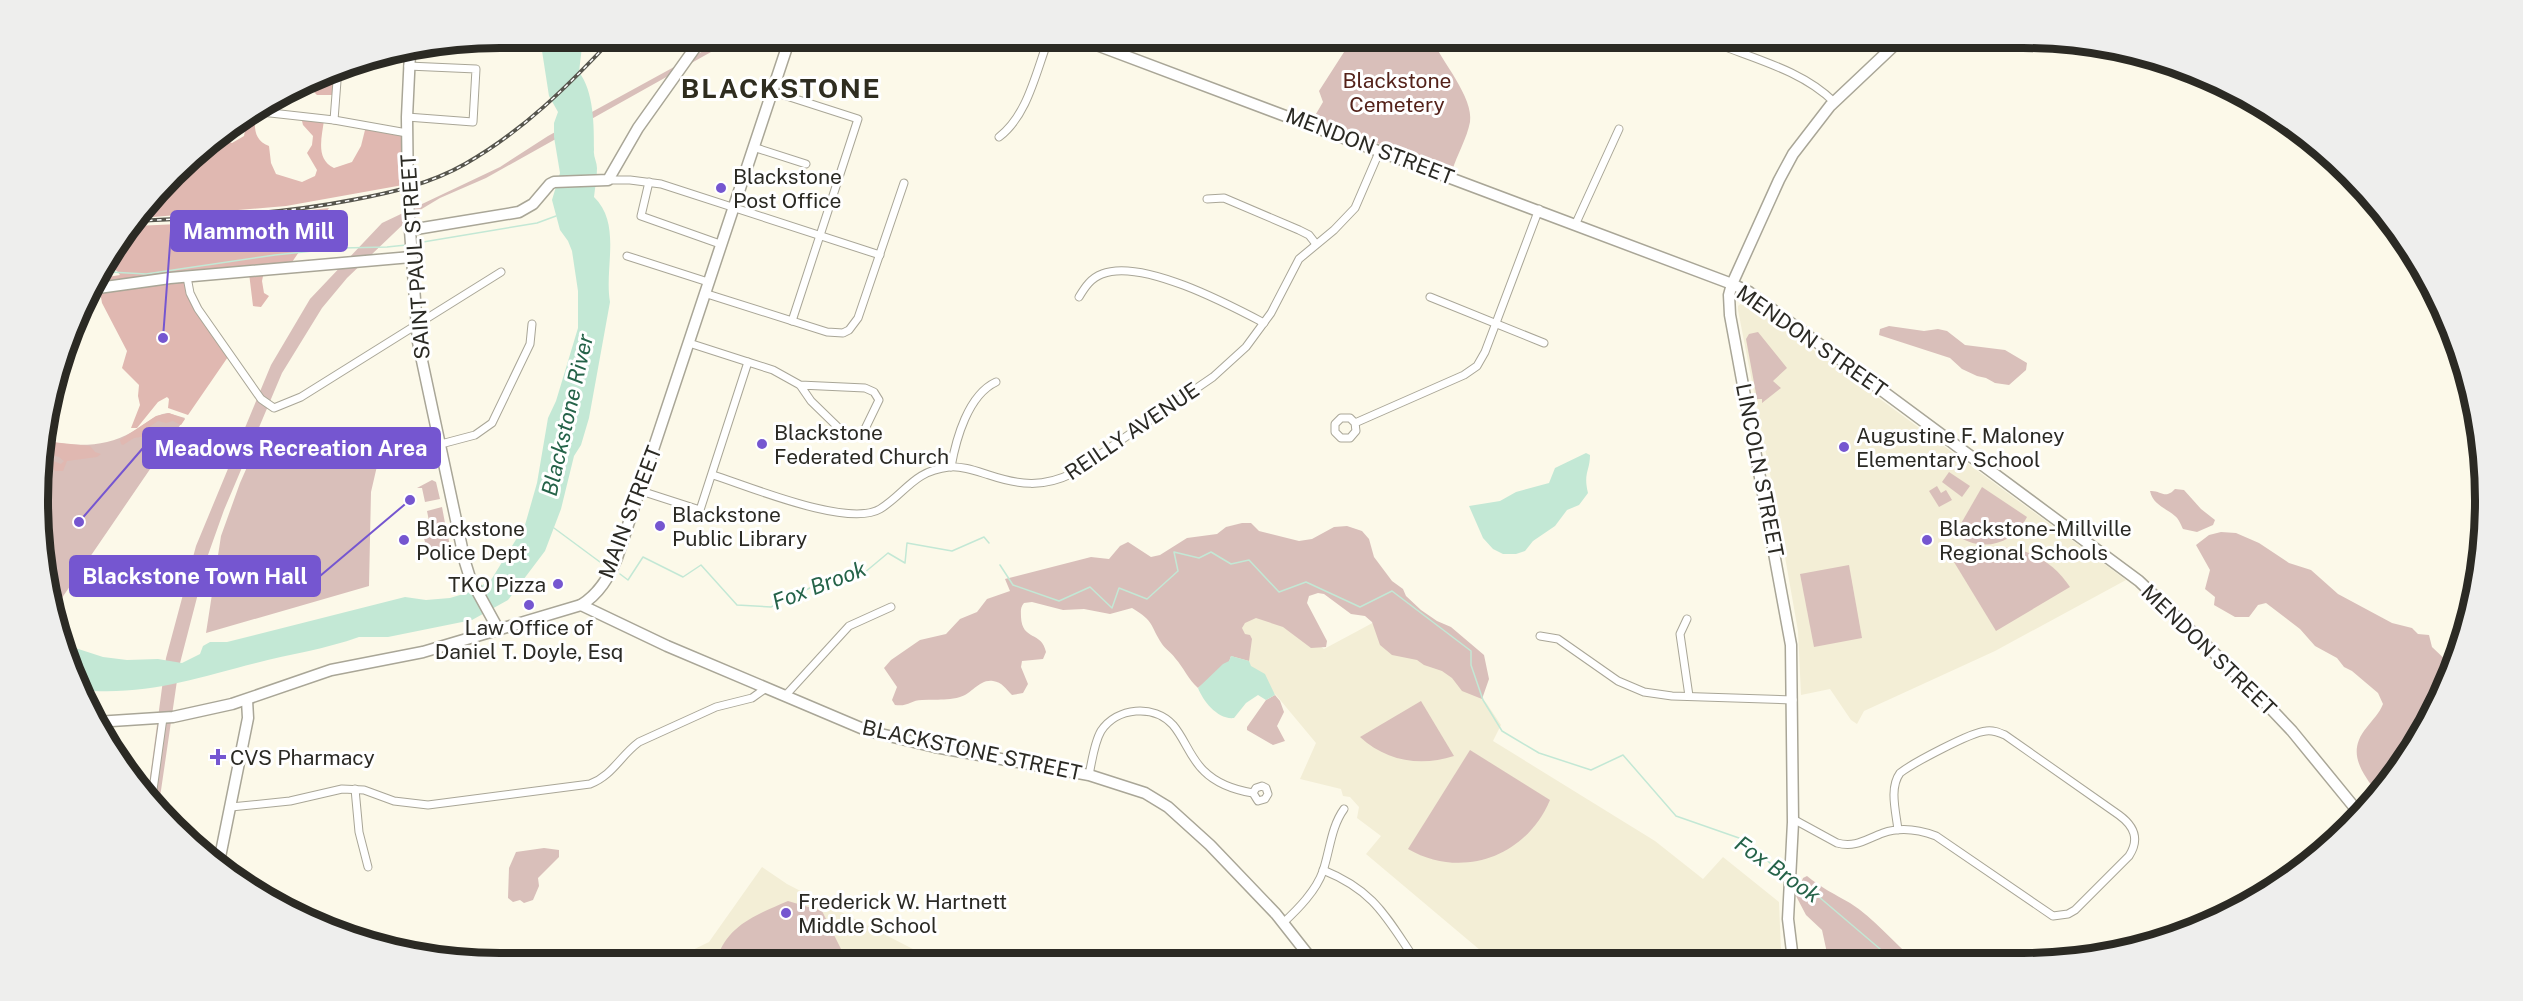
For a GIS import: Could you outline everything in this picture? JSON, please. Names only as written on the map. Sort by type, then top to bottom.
[{"type":"main road","points":[[410,230],[519,212],[533,204],[554,182],[605,180],[638,128],[695,48]]},
{"type":"main road","name":"MAIN STREET","points":[[106,721],[163,718],[247,700],[327,671],[423,652],[581,605],[600,590],[610,574],[640,491],[786,48]]},
{"type":"main road","name":"MENDON STREET","points":[[1105,48],[1576,223],[1749,292],[2139,581],[2256,693],[2292,731],[2355,807]]},
{"type":"main road","name":"LINCOLN STREET","points":[[1792,953],[1788,919],[1793,819],[1793,700],[1789,624],[1730,315],[1729,295],[1783,171],[1810,131],[1834,102],[1891,48]]},
{"type":"main road","name":"SAINT PAUL STREET","points":[[409,58],[407,133],[411,257],[416,325],[426,390],[441,444],[460,542],[470,578],[498,629]]},
{"type":"main road","points":[[102,288],[187,277],[411,257]]},
{"type":"main road","name":"BLACKSTONE STREET","points":[[581,605],[608,620],[881,735],[1089,775],[1131,787],[1169,807],[1210,845],[1283,923],[1306,953]]},
{"type":"main road","points":[[220,855],[248,718],[247,700]]},
{"type":"street","points":[[999,137],[1020,113],[1045,48]]},
{"type":"street","points":[[1728,48],[1772,65],[1813,85],[1834,102]]},
{"type":"street","points":[[407,117],[473,122],[477,69],[408,66]]},
{"type":"street","points":[[334,120],[337,78]]},
{"type":"street","points":[[771,91],[858,119],[792,321]]},
{"type":"street","points":[[268,113],[334,120],[407,133]]},
{"type":"street","points":[[1576,223],[1618,129]]},
{"type":"street","points":[[753,147],[806,164]]},
{"type":"street","name":"REILLY AVENUE","points":[[713,474],[804,505],[859,514],[881,508],[917,478],[951,467],[972,470],[1015,483],[1042,484],[1062,479],[1089,463],[1213,377],[1246,347],[1264,323],[1294,266],[1355,208],[1380,150]]},
{"type":"street","points":[[605,180],[650,182],[733,206],[880,255]]},
{"type":"street","points":[[650,182],[641,216],[720,244]]},
{"type":"street","points":[[704,294],[827,332],[843,333],[849,330],[858,318],[904,183]]},
{"type":"street","points":[[1207,199],[1224,198],[1299,230],[1316,244]]},
{"type":"street","points":[[1355,423],[1473,370],[1485,352],[1539,209]]},
{"type":"street","points":[[627,256],[708,282]]},
{"type":"street","points":[[1079,297],[1090,281],[1101,274],[1133,270],[1155,275],[1264,323]]},
{"type":"street","points":[[187,277],[190,293],[198,309],[255,392],[272,408],[280,407],[301,397],[501,272]]},
{"type":"street","points":[[1430,297],[1544,343]]},
{"type":"street","points":[[441,444],[475,435],[492,423],[529,346],[532,324]]},
{"type":"street","points":[[689,343],[773,370],[800,385],[865,388],[874,392],[879,400],[863,433],[858,436],[847,436],[811,401],[800,385]]},
{"type":"street","points":[[640,491],[700,510],[748,362]]},
{"type":"street","points":[[951,467],[960,429],[980,394],[996,382]]},
{"type":"street","points":[[785,696],[849,626],[891,607]]},
{"type":"street","points":[[1687,619],[1680,634],[1689,696]]},
{"type":"street","points":[[1540,636],[1558,639],[1618,681],[1635,689],[1663,695],[1793,700]]},
{"type":"street","points":[[231,807],[290,801],[335,790],[355,789],[394,801],[428,805],[590,784],[603,779],[630,749],[646,739],[716,707],[752,698],[766,688]]},
{"type":"street","points":[[1089,775],[1098,736],[1106,725],[1122,714],[1143,711],[1164,718],[1175,728],[1204,771],[1225,785],[1253,793]]},
{"type":"street","points":[[153,790],[163,718]]},
{"type":"street","points":[[1793,819],[1845,845],[1859,844],[1883,833],[1898,830],[1917,831],[1936,836],[2053,916],[2075,910],[2129,856],[2136,838],[2131,825],[2119,815],[2004,735],[1987,730],[1900,772],[1895,780],[1894,794],[1898,830]]},
{"type":"street","points":[[355,789],[359,832],[368,867]]},
{"type":"street","points":[[1283,923],[1310,894],[1323,870],[1336,823],[1344,809]]},
{"type":"street","points":[[1323,870],[1350,882],[1365,893],[1382,912],[1410,953]]},
{"type":"shaded area","points":[[330,81],[337,82],[336,95],[317,95],[312,90]]},
{"type":"shaded area","points":[[301,117],[324,120],[322,153],[328,164],[334,168],[352,162],[361,146],[366,126],[404,131],[403,185],[286,206],[148,217],[160,202],[204,158],[227,141],[232,143],[244,136],[246,126],[255,120],[257,136],[269,146],[271,163],[276,174],[302,182],[315,176],[317,170],[307,153],[312,145],[313,136],[303,125]]},
{"type":"shaded area","points":[[329,208],[288,268],[264,271],[262,281],[264,293],[269,296],[261,307],[253,306],[249,273],[189,277],[188,287],[230,354],[188,415],[168,408],[169,399],[167,397],[158,402],[137,428],[131,428],[140,405],[139,385],[122,368],[127,351],[102,303],[100,291],[107,277],[120,275],[112,269],[141,226],[201,223]]},
{"type":"shaded area","name":"Blackstone-Millville Regional Schools","points":[[1743,302],[1755,307],[2126,580],[1995,651],[1864,711],[1857,724],[1851,720],[1830,689],[1801,695],[1798,631],[1738,310],[1738,306]]},
{"type":"shaded area","points":[[169,413],[185,419],[181,425],[173,421],[166,423],[158,421],[149,427],[155,433],[153,435],[134,438],[121,444],[120,440],[156,416]]},
{"type":"shaded area","points":[[52,442],[90,446],[95,452],[101,454],[97,457],[67,461],[63,471],[55,471],[52,467],[49,469],[50,462],[61,464],[64,461],[51,455]]},
{"type":"shaded area","points":[[1226,582],[1324,649],[1406,605],[1487,704],[1501,725],[1493,741],[1655,841],[1703,879],[1723,857],[1779,902],[1782,953],[1484,953],[1366,854],[1381,836],[1357,818],[1359,807],[1350,797],[1343,796],[1341,789],[1300,779],[1316,743],[1276,695],[1194,627]]},
{"type":"shaded area","name":"Frederick W. Hartnett Middle School","points":[[762,867],[787,884],[921,953],[686,953],[709,942]]},
{"type":"green space","points":[[709,48],[718,48],[486,178],[440,198],[415,213],[347,278],[322,308],[282,373],[224,510],[208,555],[179,667],[160,799],[149,785],[166,658],[196,546],[271,365],[310,299],[382,223],[500,167],[548,136]]},
{"type":"green space","name":"Blackstone Cemetery","points":[[1347,48],[1437,48],[1456,79],[1470,112],[1469,128],[1452,171],[1313,119],[1323,102],[1319,91]]},
{"type":"green space","points":[[1889,326],[1924,331],[1938,329],[1947,331],[1965,345],[2005,350],[2027,363],[2026,370],[2009,385],[1995,383],[1962,369],[1950,358],[1879,335],[1880,329]]},
{"type":"green space","points":[[1758,332],[1787,368],[1773,381],[1781,388],[1762,403],[1762,399],[1757,399],[1746,339],[1749,334]]},
{"type":"green space","points":[[168,413],[185,418],[60,601],[49,530],[48,500],[52,442],[88,445],[110,441]]},
{"type":"green space","points":[[263,431],[317,451],[377,466],[371,492],[369,586],[206,633],[221,536],[240,483]]},
{"type":"green space","points":[[1949,472],[1970,486],[1962,497],[1942,482]]},
{"type":"green space","points":[[432,480],[436,482],[440,499],[425,502],[422,488],[417,488]]},
{"type":"green space","points":[[1937,486],[1941,493],[1946,490],[1952,500],[1939,507],[1929,491]]},
{"type":"green space","points":[[1982,487],[2027,517],[2013,535],[1995,544],[1975,543],[1955,534]]},
{"type":"green space","points":[[2175,489],[2184,490],[2201,509],[2215,520],[2213,525],[2197,532],[2183,529],[2176,517],[2154,500],[2150,491],[2168,494]]},
{"type":"green space","points":[[442,507],[445,523],[422,528],[421,523],[429,521],[427,511]]},
{"type":"green space","points":[[1251,523],[1259,531],[1299,541],[1312,539],[1334,527],[1347,526],[1362,531],[1369,539],[1374,557],[1392,581],[1403,589],[1406,596],[1421,610],[1451,627],[1484,655],[1489,679],[1482,699],[1462,691],[1452,678],[1442,671],[1417,660],[1392,655],[1380,645],[1372,622],[1365,616],[1351,614],[1324,594],[1318,593],[1309,596],[1307,603],[1327,641],[1326,647],[1311,648],[1283,627],[1256,618],[1245,623],[1242,628],[1245,634],[1250,635],[1252,639],[1249,661],[1231,656],[1229,662],[1198,688],[1174,656],[1163,646],[1148,620],[1132,608],[1110,614],[1084,609],[1063,610],[1032,602],[1024,603],[1022,606],[1022,625],[1028,633],[1041,641],[1046,652],[1043,659],[1022,661],[1021,667],[1028,684],[1023,693],[1012,695],[999,683],[988,681],[955,698],[918,700],[899,705],[895,705],[892,700],[897,687],[884,668],[891,660],[920,640],[946,634],[960,619],[977,612],[987,599],[1010,591],[1005,579],[1091,557],[1109,559],[1120,546],[1128,542],[1151,557],[1160,555],[1187,538],[1217,534],[1226,527]]},
{"type":"green space","points":[[446,526],[451,551],[429,556],[422,554],[419,544],[425,542],[422,531]]},
{"type":"green space","points":[[2221,532],[2236,533],[2259,543],[2289,563],[2311,570],[2338,594],[2392,623],[2412,628],[2418,634],[2429,635],[2432,647],[2446,660],[2414,727],[2399,752],[2373,787],[2361,769],[2357,745],[2383,704],[2378,693],[2344,667],[2337,658],[2315,646],[2300,629],[2266,603],[2258,605],[2249,617],[2235,617],[2214,605],[2215,597],[2205,589],[2210,570],[2196,545],[2209,535]]},
{"type":"green space","points":[[2001,547],[2012,548],[2040,558],[2056,570],[2070,587],[1996,631],[1954,562],[1976,551]]},
{"type":"green space","points":[[1849,565],[1862,638],[1814,647],[1800,574]]},
{"type":"green space","points":[[1275,695],[1284,712],[1277,726],[1285,741],[1273,745],[1247,730],[1247,727],[1266,700]]},
{"type":"green space","points":[[1421,701],[1454,756],[1429,761],[1404,760],[1381,752],[1360,737]]},
{"type":"green space","points":[[1470,750],[1550,800],[1539,820],[1509,849],[1490,858],[1470,862],[1450,862],[1429,858],[1408,849]]},
{"type":"green space","points":[[544,848],[559,850],[559,857],[538,878],[539,886],[533,900],[524,903],[520,900],[513,902],[508,898],[509,868],[516,852]]},
{"type":"green space","points":[[1807,876],[1859,909],[1907,953],[1827,953],[1822,930],[1806,915],[1796,896],[1803,878]]},
{"type":"green space","points":[[788,901],[822,911],[843,953],[720,953],[728,937],[755,916]]},
{"type":"water","name":"Blackstone River","points":[[542,48],[582,48],[579,72],[588,89],[594,130],[597,168],[594,197],[602,208],[610,233],[610,302],[589,418],[581,445],[574,456],[561,509],[545,551],[508,600],[472,620],[388,637],[359,637],[169,685],[126,691],[90,690],[72,647],[103,657],[127,660],[158,659],[182,663],[200,654],[203,646],[210,642],[227,642],[405,597],[426,600],[450,598],[470,592],[491,580],[525,525],[537,483],[548,418],[556,401],[578,328],[578,291],[572,251],[560,230],[552,200],[560,173],[554,137],[554,123],[558,112],[549,96]]},
{"type":"water","points":[[1586,453],[1590,455],[1586,476],[1588,493],[1579,505],[1567,510],[1555,526],[1533,541],[1525,551],[1503,554],[1493,549],[1483,538],[1469,506],[1500,501],[1516,492],[1549,483],[1555,468]]},
{"type":"water","points":[[1231,656],[1249,661],[1251,666],[1265,674],[1275,695],[1266,700],[1258,695],[1246,703],[1234,718],[1228,718],[1217,713],[1207,704],[1198,688],[1229,661]]},
{"type":"waterway","points":[[417,243],[537,223],[556,216]]},
{"type":"waterway","points":[[110,272],[146,274],[275,255],[342,248],[406,245]]},
{"type":"waterway","name":"Fox Brook","points":[[554,528],[604,565]]},
{"type":"waterway","name":"Fox Brook","points":[[620,574],[628,580],[643,557],[683,577],[701,565],[737,605],[771,607],[820,583],[864,573],[888,553],[905,563],[907,543],[952,551],[984,537],[989,543]]},
{"type":"waterway","name":"Fox Brook","points":[[1000,565],[1013,585],[1059,601],[1090,587],[1112,608],[1119,588],[1147,599],[1178,571],[1174,552],[1199,558],[1211,552],[1231,564],[1249,560],[1279,592],[1306,582],[1360,607],[1392,591],[1471,651],[1471,665],[1483,700],[1502,731],[1539,753],[1591,770],[1623,755],[1676,816],[1739,838],[1785,875]]},
{"type":"waterway","name":"Fox Brook","points":[[1794,880],[1805,885],[1885,953]]},
{"type":"railway","points":[[145,221],[299,209],[395,191],[438,177],[465,164],[506,137],[544,107],[603,48]]},
{"type":"place","name":"Blackstone Post Office","points":[[721,188]]},
{"type":"place","name":"Mammoth Mill","points":[[163,338]]},
{"type":"place","name":"Blackstone Federated Church","points":[[762,444]]},
{"type":"place","name":"Augustine F. Maloney Elementary School","points":[[1844,447]]},
{"type":"place","name":"Blackstone Town Hall","points":[[410,500]]},
{"type":"place","name":"Meadows Recreation Area","points":[[79,522]]},
{"type":"place","name":"Blackstone Public Library","points":[[660,526]]},
{"type":"place","name":"Blackstone Police Dept","points":[[404,540]]},
{"type":"place","name":"Blackstone-Millville Regional Schools","points":[[1927,540]]},
{"type":"place","name":"TKO Pizza","points":[[558,584]]},
{"type":"place","name":"Law Office of Daniel T. Doyle, Esq","points":[[529,605]]},
{"type":"place","name":"CVS Pharmacy","points":[[218,757]]},
{"type":"place","name":"Frederick W. Hartnett Middle School","points":[[786,913]]},
{"type":"district","name":"BLACKSTONE","points":[[781,88]]}]
